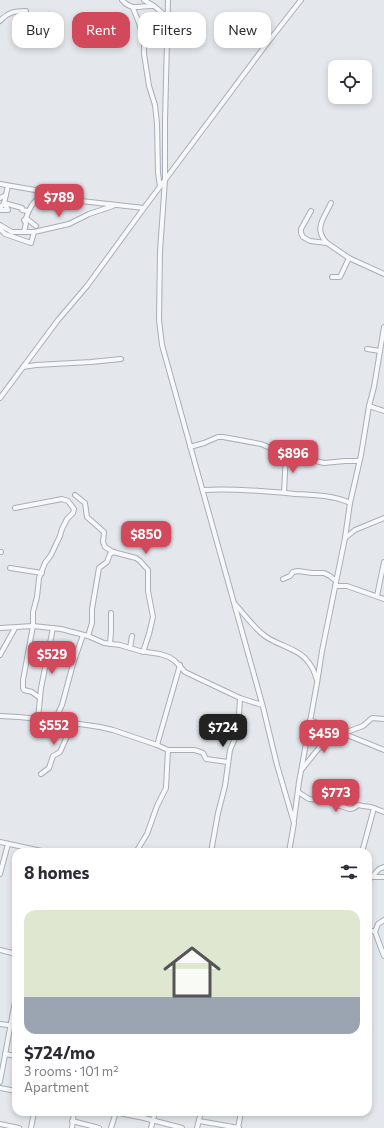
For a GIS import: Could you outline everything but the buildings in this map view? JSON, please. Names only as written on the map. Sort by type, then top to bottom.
[{"type":"street","points":[[122,0],[125,4],[133,8],[154,6]]},
{"type":"street","points":[[144,0],[162,12]]},
{"type":"street","points":[[167,12],[168,0]]},
{"type":"street","points":[[0,398],[58,320],[87,286],[268,42],[301,0]]},
{"type":"street","points":[[133,8],[142,31],[149,86],[155,105],[160,187]]},
{"type":"street","points":[[0,21],[4,16],[16,11],[26,11]]},
{"type":"street","points":[[166,48],[165,180],[160,251],[160,335],[294,823]]},
{"type":"street","points":[[0,184],[34,190],[72,200],[144,208]]},
{"type":"street","points":[[4,203],[8,210],[0,209],[4,203],[8,186]]},
{"type":"street","points":[[0,198],[6,195]]},
{"type":"street","points":[[49,206],[41,204],[44,199],[54,195]]},
{"type":"street","points":[[36,226],[26,218],[33,202],[40,198],[54,195]]},
{"type":"street","points":[[4,203],[28,211]]},
{"type":"street","points":[[331,204],[321,222],[320,229],[321,235],[327,243],[349,258],[384,274]]},
{"type":"street","points":[[12,232],[34,232],[69,224],[89,214],[116,205]]},
{"type":"street","points":[[311,211],[301,229],[301,236],[310,241],[327,243]]},
{"type":"street","points":[[24,220],[26,223],[24,232]]},
{"type":"street","points":[[0,225],[30,243]]},
{"type":"street","points":[[0,225],[5,234],[30,243]]},
{"type":"street","points":[[30,243],[34,232]]},
{"type":"street","points":[[332,276],[336,278],[340,277],[349,258]]},
{"type":"street","points":[[290,848],[301,769],[327,624],[336,586],[369,406],[382,349],[384,327]]},
{"type":"street","points":[[368,349],[382,349]]},
{"type":"street","points":[[22,368],[36,365],[122,359]]},
{"type":"street","points":[[369,406],[384,411]]},
{"type":"street","points":[[190,447],[218,437],[223,437],[261,444],[275,451],[324,463],[359,461]]},
{"type":"street","points":[[284,492],[286,454]]},
{"type":"street","points":[[203,490],[284,492],[325,496],[342,499],[350,503]]},
{"type":"street","points":[[75,495],[85,503],[87,518],[104,532],[103,542],[105,547],[114,552],[136,558],[148,570],[149,597],[153,617],[143,652]]},
{"type":"street","points":[[15,508],[62,499],[68,501],[74,508],[73,512],[67,519],[39,578],[23,688],[40,698]]},
{"type":"street","points":[[345,538],[355,530],[384,518]]},
{"type":"street","points":[[55,720],[62,705],[73,664],[92,623],[92,609],[99,568],[107,562],[110,554],[114,552]]},
{"type":"street","points":[[377,596],[384,562]]},
{"type":"street","points":[[10,568],[42,573]]},
{"type":"street","points":[[283,579],[290,576],[293,572],[298,571],[324,573],[336,581]]},
{"type":"street","points":[[336,586],[347,586],[384,599]]},
{"type":"street","points":[[234,602],[248,620],[264,635],[304,656],[312,667],[317,683]]},
{"type":"street","points":[[110,644],[111,613]]},
{"type":"street","points":[[0,628],[33,626],[53,628],[85,636],[100,642],[143,652],[160,654],[176,661],[185,672],[240,698],[262,705]]},
{"type":"street","points":[[0,654],[15,628]]},
{"type":"street","points":[[38,719],[47,655],[53,628]]},
{"type":"street","points":[[130,648],[132,636]]},
{"type":"street","points":[[157,745],[180,665]]},
{"type":"street","points":[[212,848],[225,786],[232,743],[238,731],[240,698]]},
{"type":"street","points":[[0,716],[55,720],[113,730],[168,750],[194,750],[201,752],[206,759],[228,762]]},
{"type":"street","points":[[301,769],[319,748],[328,743],[329,739],[341,733],[363,726],[372,718],[384,719]]},
{"type":"street","points":[[310,720],[384,750]]},
{"type":"street","points":[[41,774],[50,768],[53,756],[60,752],[73,723]]},
{"type":"street","points":[[138,848],[147,834],[157,806],[166,788],[168,750]]},
{"type":"street","points":[[298,792],[309,799],[322,800],[350,809],[358,805],[374,808],[384,812]]},
{"type":"street","points":[[363,848],[374,808]]},
{"type":"street","points":[[0,842],[24,848]]},
{"type":"street","points":[[0,874],[8,844]]},
{"type":"street","points":[[372,878],[379,869],[384,867]]},
{"type":"street","points":[[372,878],[384,877]]},
{"type":"street","points":[[383,953],[375,932],[378,924],[384,920]]},
{"type":"street","points":[[0,950],[12,953]]},
{"type":"street","points":[[0,1082],[12,1016]]},
{"type":"street","points":[[0,1024],[10,1026]]},
{"type":"street","points":[[5,1054],[12,1055]]},
{"type":"street","points":[[0,1088],[12,1090]]},
{"type":"street","points":[[31,1128],[33,1116]]},
{"type":"street","points":[[72,1128],[73,1116]]},
{"type":"street","points":[[111,1128],[114,1116]]},
{"type":"street","points":[[134,1116],[182,1128]]},
{"type":"street","points":[[151,1128],[154,1116]]},
{"type":"street","points":[[197,1128],[200,1116]]},
{"type":"street","points":[[199,1121],[238,1128],[240,1116]]},
{"type":"street","points":[[72,1121],[99,1128]]},
{"type":"street","points":[[0,1124],[19,1128]]}]
